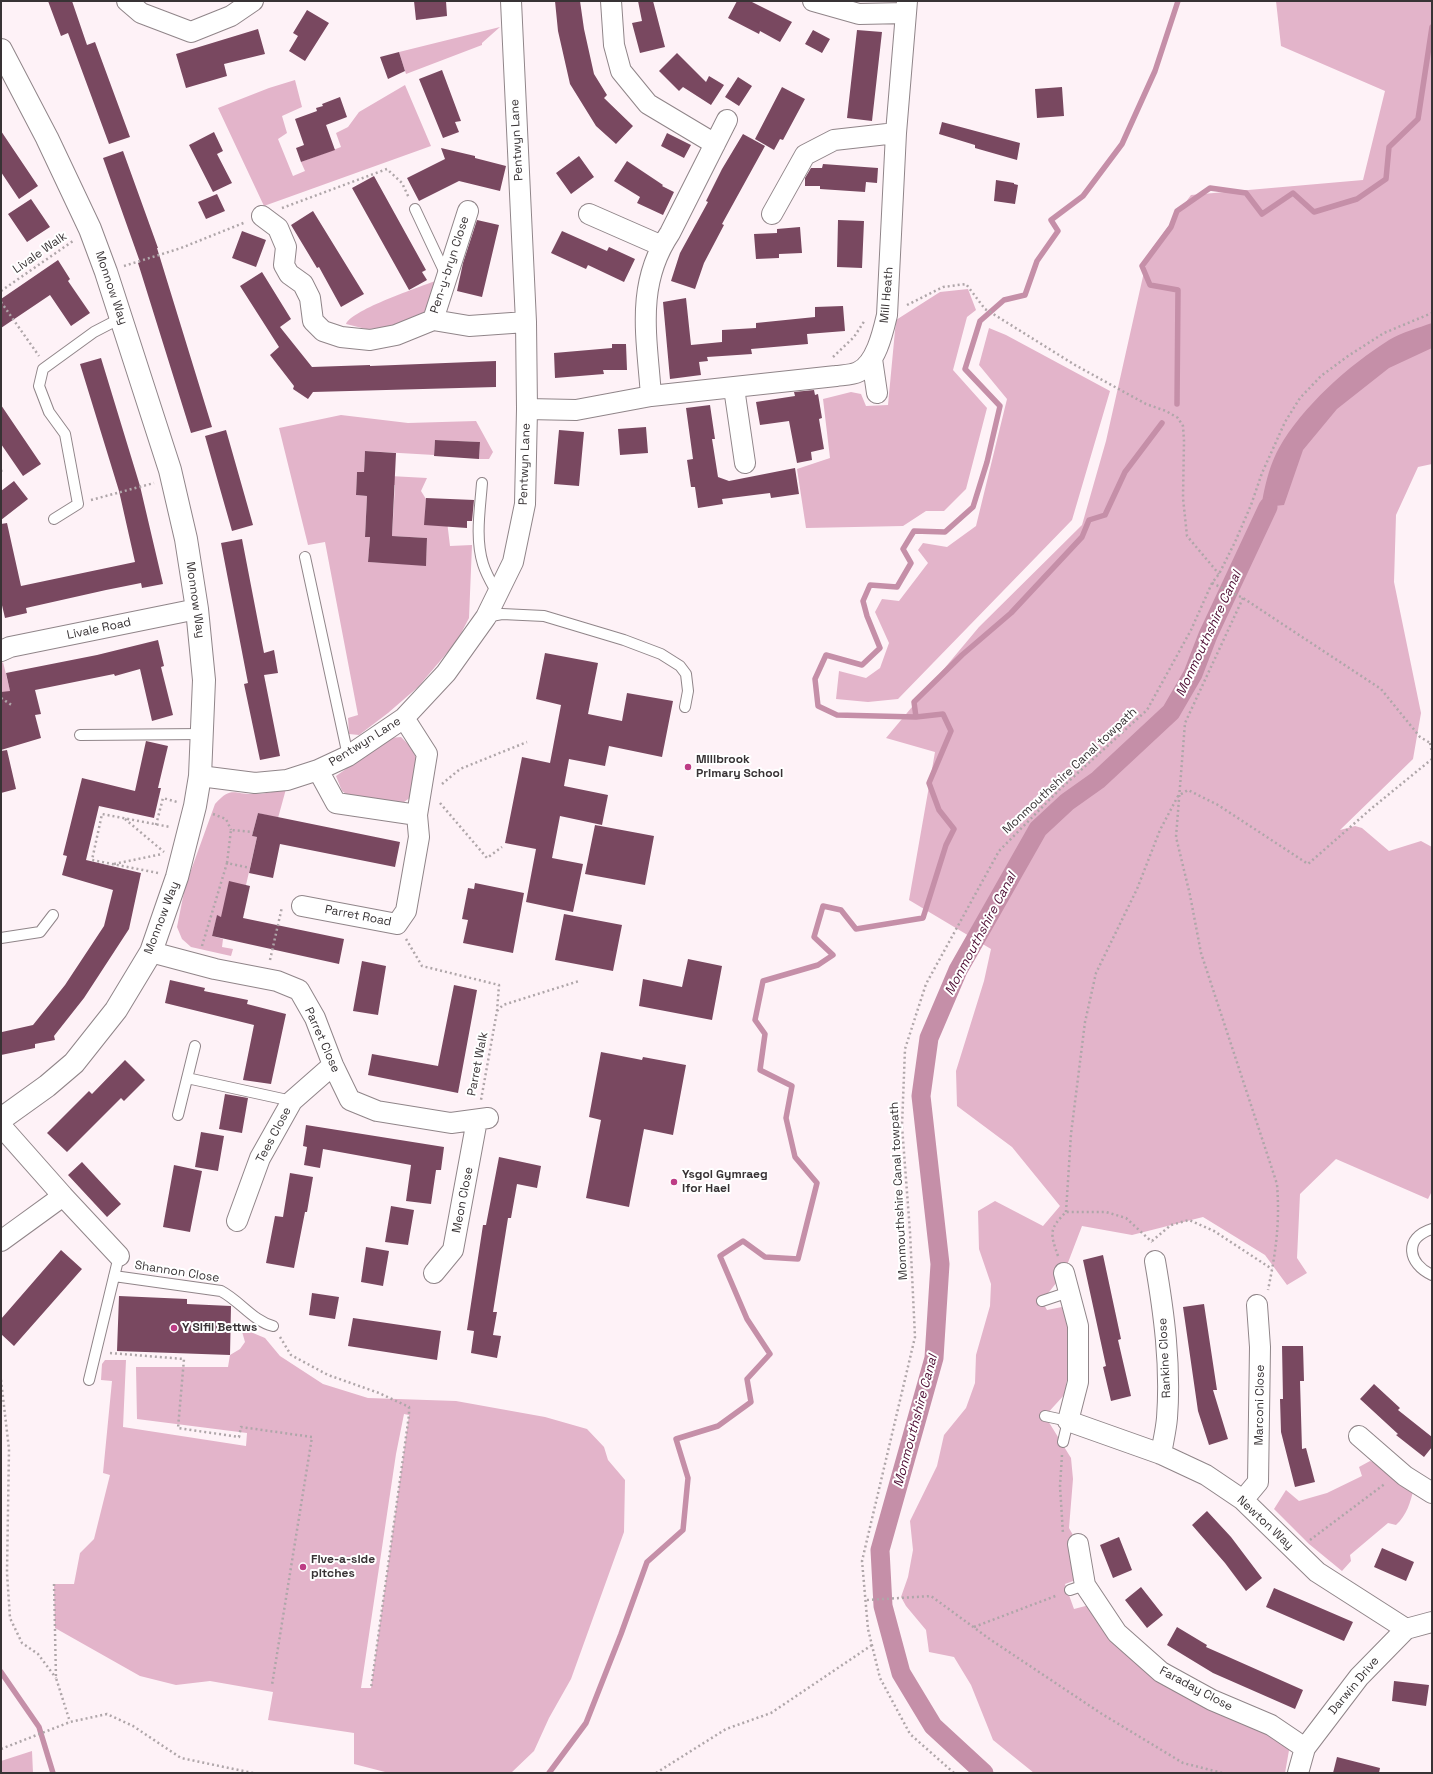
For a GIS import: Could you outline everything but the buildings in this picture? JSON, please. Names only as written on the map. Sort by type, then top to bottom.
[{"type":"street","points":[[127,1],[141,13],[191,32],[231,16],[253,1]]},
{"type":"street","name":"Pentwyn Lane","points":[[200,776],[255,783],[287,780],[318,770],[348,756],[404,718],[446,673],[486,617],[496,593],[513,562],[525,504],[527,408],[526,322],[511,1]]},
{"type":"street","points":[[611,1],[614,45],[621,71],[648,104],[715,144]]},
{"type":"street","name":"Mill Heath","points":[[527,408],[576,410],[652,396],[734,388],[858,372],[872,359],[881,339],[887,315],[896,133],[907,7],[859,14],[814,1]]},
{"type":"street","name":"Monnow Way","points":[[1,50],[47,138],[90,229],[102,259],[172,478],[186,539],[197,609],[204,680],[200,776],[195,806],[177,877],[151,952],[116,1010],[74,1063],[48,1086],[1,1119]]},
{"type":"street","points":[[652,396],[645,312],[647,286],[662,246],[727,120]]},
{"type":"street","points":[[772,214],[791,197],[805,155],[834,140],[896,133]]},
{"type":"street","name":"Pen-y-bryn Close","points":[[433,320],[446,275],[468,211]]},
{"type":"street","points":[[589,214],[662,246]]},
{"type":"street","name":"Pen-y-bryn Close","points":[[262,216],[278,228],[286,246],[284,264],[289,274],[303,284],[310,298],[314,321],[323,331],[341,337],[370,340],[396,335],[433,320],[469,326],[526,322]]},
{"type":"street","points":[[872,359],[877,393]]},
{"type":"street","points":[[734,388],[745,463]]},
{"type":"street","name":"Livale Road","points":[[1,651],[10,647],[197,609]]},
{"type":"street","name":"Parret Road","points":[[302,906],[397,924],[406,911],[419,837],[417,815],[426,754],[404,718]]},
{"type":"street","points":[[318,770],[336,803],[417,815]]},
{"type":"street","name":"Parret Close","points":[[151,952],[196,964],[266,979],[299,990],[315,1018],[333,1065],[350,1100],[377,1111],[451,1123],[482,1119]]},
{"type":"street","name":"Tees Close","points":[[237,1221],[260,1158],[292,1101],[333,1065]]},
{"type":"street","name":"Meon Close","points":[[434,1273],[453,1250],[482,1119]]},
{"type":"street","points":[[1,1126],[119,1256]]},
{"type":"street","points":[[1,1241],[64,1196]]},
{"type":"street","name":"Rankine Close","points":[[1155,1261],[1162,1302],[1168,1366],[1167,1418],[1161,1454]]},
{"type":"street","points":[[1064,1273],[1078,1326],[1078,1382],[1068,1421]]},
{"type":"street","name":"Marconi Close","points":[[1243,1500],[1258,1482],[1260,1348],[1257,1305]]},
{"type":"street","name":"Newton Way","points":[[1068,1421],[1161,1454],[1206,1476],[1243,1500],[1317,1572],[1406,1629]]},
{"type":"street","points":[[1359,1436],[1401,1472],[1432,1493]]},
{"type":"street","name":"Faraday Close","points":[[1078,1544],[1078,1588],[1117,1633],[1160,1672],[1212,1700],[1271,1725],[1305,1748]]},
{"type":"street","points":[[1406,1629],[1432,1622]]},
{"type":"street","name":"Darwin Drive","points":[[1298,1773],[1305,1748],[1359,1677],[1406,1629]]},
{"type":"lane","points":[[415,209],[446,275]]},
{"type":"lane","points":[[54,519],[78,504],[65,434],[49,412],[39,386],[43,369],[94,332],[121,318]]},
{"type":"lane","points":[[482,484],[478,526],[483,564],[496,593]]},
{"type":"lane","points":[[305,556],[348,756]]},
{"type":"lane","points":[[486,617],[502,614],[544,616],[624,640],[661,654],[680,666],[686,674],[688,691],[685,707]]},
{"type":"lane","points":[[80,735],[202,734]]},
{"type":"lane","points":[[1,938],[40,932],[53,915]]},
{"type":"lane","points":[[178,1115],[195,1046]]},
{"type":"lane","points":[[187,1078],[292,1101]]},
{"type":"lane","points":[[1432,1230],[1426,1231],[1416,1239],[1412,1246],[1412,1259],[1419,1268],[1432,1275]]},
{"type":"lane","name":"Shannon Close","points":[[89,1380],[119,1256]]},
{"type":"lane","name":"Shannon Close","points":[[114,1276],[221,1291],[233,1297],[256,1318],[265,1324],[273,1326]]},
{"type":"lane","points":[[1042,1301],[1069,1292]]},
{"type":"lane","points":[[1045,1416],[1068,1421],[1063,1442]]},
{"type":"path","name":"Livale Walk","points":[[1,291],[90,229]]},
{"type":"path","points":[[887,315],[943,287],[966,284],[990,312],[1075,365],[1146,404],[1166,411],[1178,418],[1183,426],[1183,498],[1187,536],[1219,574]]},
{"type":"path","points":[[1,302],[46,366]]},
{"type":"path","name":"Monmouthshire Canal towpath","points":[[954,1773],[910,1734],[880,1678],[868,1629],[867,1600],[862,1561],[914,1337],[910,1232],[902,1126],[905,1049],[926,984],[998,851],[1059,790],[1147,710],[1191,630],[1212,583],[1219,574],[1251,505],[1262,472],[1285,422],[1300,398],[1321,376],[1354,353],[1398,326],[1432,313]]},
{"type":"path","points":[[827,359],[834,356],[854,337],[867,317]]},
{"type":"path","points":[[78,504],[172,478]]},
{"type":"path","points":[[1212,583],[1243,598],[1381,689],[1420,737],[1431,743],[1432,753]]},
{"type":"path","points":[[1243,598],[1185,723],[1176,836],[1190,895],[1201,953],[1277,1184],[1280,1215],[1272,1269],[1268,1290],[1257,1305]]},
{"type":"path","points":[[1,698],[14,706]]},
{"type":"path","points":[[502,847],[487,858],[440,805],[442,783],[460,769],[527,742]]},
{"type":"path","points":[[1064,1273],[1052,1239],[1054,1224],[1066,1212],[1072,1127],[1085,1022],[1096,973],[1137,889],[1160,830],[1178,796],[1188,790],[1218,805],[1308,864],[1372,808],[1432,760]]},
{"type":"path","points":[[420,793],[440,795]]},
{"type":"path","points":[[177,877],[92,860],[102,814],[188,831]]},
{"type":"path","points":[[113,864],[165,853],[124,819]]},
{"type":"path","points":[[196,964],[227,863],[231,830],[253,832]]},
{"type":"path","points":[[227,863],[250,868]]},
{"type":"path","points":[[266,979],[284,901],[302,906]]},
{"type":"path","name":"Parret Walk","points":[[397,924],[422,966],[499,985],[497,1011],[482,1119]]},
{"type":"path","points":[[497,1011],[502,1005],[579,980]]},
{"type":"path","points":[[1066,1212],[1106,1212],[1126,1218],[1152,1241],[1155,1261]]},
{"type":"path","points":[[1152,1241],[1171,1225],[1189,1220],[1214,1232],[1272,1269]]},
{"type":"path","points":[[273,1326],[291,1356],[328,1374],[379,1393],[409,1408],[371,1688]]},
{"type":"path","points":[[96,1352],[184,1359],[178,1428],[239,1437],[241,1427],[312,1437],[272,1685]]},
{"type":"path","points":[[1,1380],[9,1449],[7,1573],[10,1618],[22,1643],[38,1654],[56,1678]]},
{"type":"path","points":[[1063,1442],[1060,1486],[1060,1517],[1064,1539],[1078,1544]]},
{"type":"path","points":[[1296,1551],[1401,1472]]},
{"type":"path","points":[[54,1584],[56,1678],[70,1722]]},
{"type":"path","points":[[974,1627],[1078,1588]]},
{"type":"path","points":[[867,1600],[931,1596],[1102,1714],[1183,1763],[1222,1773]]},
{"type":"path","points":[[656,1773],[726,1729],[772,1713],[872,1645]]},
{"type":"path","points":[[1,1749],[70,1722],[107,1714],[133,1726],[181,1758],[253,1773]]},
{"type":"shaded area","points":[[1276,1],[1432,1],[1432,464],[1418,467],[1396,515],[1394,582],[1421,713],[1413,759],[1340,830],[1355,826],[1362,828],[1389,851],[1421,841],[1432,847],[1432,1191],[1428,1199],[1336,1159],[1300,1194],[1297,1258],[1307,1273],[1287,1285],[1265,1255],[1203,1217],[1132,1235],[1082,1226],[1064,1273],[1042,1301],[1047,1310],[1062,1307],[1069,1327],[1069,1366],[1065,1394],[1045,1416],[1071,1458],[1073,1479],[1069,1528],[1078,1544],[1084,1577],[1065,1584],[1074,1609],[1097,1603],[1161,1672],[1291,1739],[1285,1773],[1034,1773],[993,1740],[971,1685],[954,1657],[929,1652],[926,1630],[906,1606],[901,1597],[908,1577],[913,1550],[910,1521],[937,1466],[944,1435],[966,1408],[975,1383],[976,1355],[990,1306],[991,1284],[979,1249],[978,1211],[995,1201],[1043,1226],[1060,1206],[1012,1147],[957,1106],[956,1071],[984,981],[991,949],[909,900],[935,752],[886,738],[979,627],[1082,525],[1106,441],[1148,254],[1191,195],[1363,180],[1385,91],[1281,46]]},
{"type":"shaded area","points":[[500,27],[482,43],[482,45],[406,74],[399,52]]},
{"type":"shaded area","points":[[295,80],[302,107],[282,116],[287,133],[278,139],[293,176],[305,171],[301,162],[341,147],[336,133],[348,127],[359,112],[405,85],[431,146],[264,206],[218,108],[269,88]]},
{"type":"shaded area","points":[[438,280],[429,306],[422,315],[394,328],[366,329],[346,324],[351,318],[373,305]]},
{"type":"shaded area","points":[[968,289],[976,310],[967,317],[953,370],[987,408],[966,489],[944,511],[926,511],[903,526],[806,528],[797,469],[830,458],[823,399],[851,392],[861,394],[866,406],[888,405],[896,320],[940,292]]},
{"type":"shaded area","points":[[1432,323],[1432,348],[1389,368],[1337,409],[1303,450],[1284,505],[1274,506],[1257,531],[1270,468],[1279,448],[1300,417],[1313,402],[1343,374],[1374,350],[1399,335]]},
{"type":"shaded area","points":[[989,328],[1006,335],[1110,391],[1072,520],[898,699],[868,702],[836,699],[839,671],[866,678],[880,668],[889,643],[875,612],[882,599],[899,601],[928,563],[918,550],[923,543],[947,547],[976,526],[1007,399],[979,365]]},
{"type":"shaded area","points":[[341,415],[408,423],[476,421],[493,452],[489,459],[479,459],[480,442],[435,440],[434,455],[365,451],[364,472],[357,472],[356,495],[367,496],[365,537],[370,537],[368,562],[426,565],[427,538],[392,536],[395,485],[390,485],[390,476],[427,478],[421,491],[426,499],[425,520],[447,521],[450,546],[472,545],[469,618],[457,641],[418,687],[388,713],[359,735],[349,734],[348,718],[358,715],[325,542],[308,545],[279,428]]},
{"type":"shaded area","points":[[3,662],[17,719],[1,723],[1,664]]},
{"type":"shaded area","points":[[401,737],[410,746],[418,761],[411,797],[404,802],[353,799],[342,791],[336,776],[390,738]]},
{"type":"shaded area","points":[[286,789],[278,818],[258,813],[252,836],[257,837],[246,885],[221,917],[217,916],[212,936],[223,939],[222,947],[233,949],[231,956],[191,947],[182,939],[177,927],[185,887],[215,804],[225,795],[234,792],[259,794]]},
{"type":"shaded area","points":[[241,1328],[265,1338],[280,1356],[323,1384],[368,1398],[456,1401],[545,1417],[587,1429],[604,1447],[608,1460],[625,1480],[624,1532],[571,1679],[549,1718],[534,1751],[511,1773],[389,1773],[354,1764],[354,1733],[268,1720],[273,1692],[210,1681],[176,1685],[140,1676],[55,1628],[54,1584],[74,1584],[80,1553],[94,1539],[110,1475],[103,1473],[112,1381],[101,1380],[102,1364],[105,1360],[126,1360],[123,1427],[246,1446],[247,1433],[137,1419],[136,1367],[228,1367],[230,1355],[240,1349],[245,1342]],"holes":[[[404,1414],[409,1415],[371,1688],[361,1688],[396,1454]]]},
{"type":"shaded area","points":[[1370,1461],[1379,1464],[1414,1488],[1408,1508],[1400,1521],[1396,1525],[1388,1523],[1350,1555],[1351,1561],[1342,1571],[1309,1544],[1274,1509],[1286,1490],[1299,1501],[1327,1493],[1362,1476],[1359,1467]]},
{"type":"shaded area","points":[[32,1751],[33,1773],[1,1773],[1,1761]]},
{"type":"waterway","points":[[916,717],[837,715],[818,706],[815,679],[826,655],[862,665],[880,648],[867,616],[863,601],[870,585],[897,587],[911,563],[903,549],[914,531],[945,532],[973,507],[987,462],[1000,406],[965,369],[980,321],[1004,300],[1025,295],[1037,261],[1058,231],[1051,220],[1083,196],[1122,144],[1155,71],[1178,1]]},
{"type":"waterway","points":[[1177,404],[1178,290],[1150,285],[1142,266],[1171,227],[1177,211],[1210,188],[1246,193],[1262,214],[1293,193],[1314,212],[1357,199],[1386,179],[1389,147],[1418,119],[1432,27]]},
{"type":"waterway","points":[[549,1773],[586,1723],[647,1562],[683,1530],[688,1478],[676,1439],[718,1426],[751,1402],[747,1379],[770,1354],[747,1319],[720,1256],[743,1241],[765,1257],[798,1259],[817,1183],[795,1157],[786,1118],[792,1086],[760,1070],[765,1034],[755,1020],[763,981],[818,965],[833,955],[814,937],[823,906],[841,910],[856,929],[923,918],[946,845],[954,829],[939,810],[929,783],[951,731],[943,714],[916,717],[914,702],[962,655],[1011,613],[1082,537],[1089,520],[1105,515],[1125,472],[1162,423]]},
{"type":"waterway","name":"Monmouthshire Canal","points":[[984,1773],[933,1726],[901,1673],[883,1606],[880,1550],[934,1358],[940,1264],[921,1096],[929,1038],[958,970],[1038,829],[1067,802],[1098,780],[1171,712],[1193,674],[1208,635],[1268,507]]},
{"type":"waterway","points":[[1,1672],[39,1727],[53,1773]]},
{"type":"place","name":"Millbrook Primary School","points":[[688,767]]},
{"type":"place","name":"Ysgol Gymraeg Ifor Hael","points":[[674,1182]]},
{"type":"place","name":"Y Sifil Bettws","points":[[174,1328]]},
{"type":"place","name":"Five-a-side pitches","points":[[303,1567]]}]
